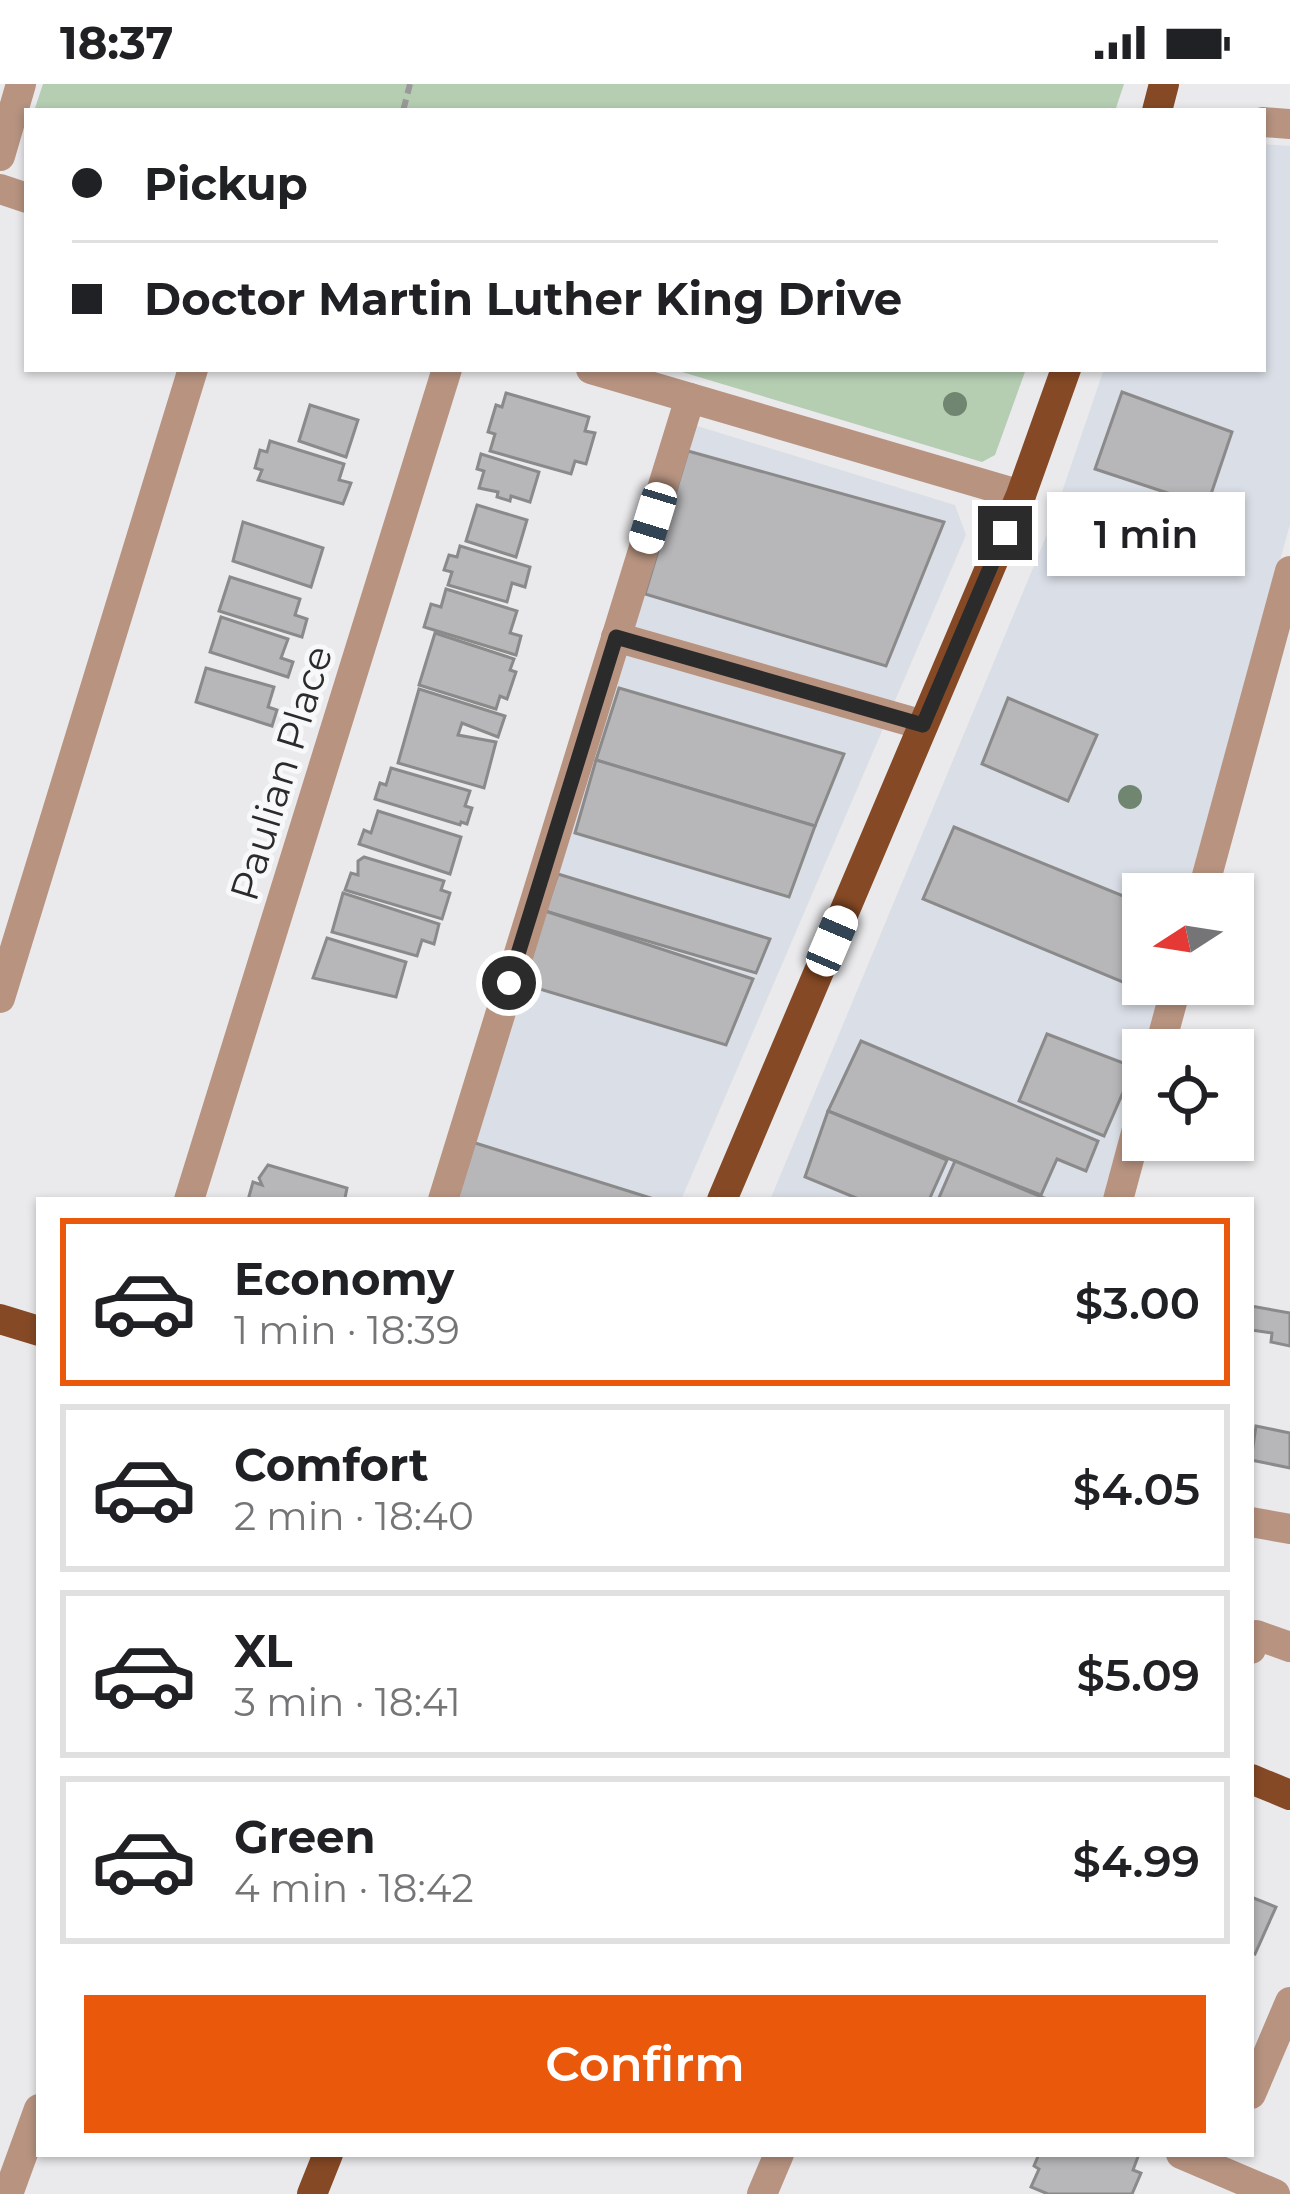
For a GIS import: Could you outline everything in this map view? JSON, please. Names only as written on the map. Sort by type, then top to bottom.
[{"type":"main road","points":[[723,1197],[1021,494],[1065,372]]},
{"type":"main road","points":[[0,1319],[36,1329]]},
{"type":"main road","points":[[1254,1780],[1290,1796]]},
{"type":"main road","points":[[312,2194],[327,2157]]},
{"type":"street","points":[[0,156],[21,84]]},
{"type":"street","points":[[0,998],[192,372]]},
{"type":"street","name":"Paulian Place","points":[[190,1197],[446,372]]},
{"type":"street","points":[[601,372],[1021,494]]},
{"type":"street","points":[[443,1197],[690,398]]},
{"type":"street","points":[[1208,873],[1290,572]]},
{"type":"street","points":[[616,637],[923,725]]},
{"type":"street","points":[[1119,1197],[1128,1161]]},
{"type":"street","points":[[1254,1522],[1290,1528]]},
{"type":"street","points":[[1254,1639],[1290,1647]]},
{"type":"street","points":[[1254,2087],[1290,2002]]},
{"type":"street","points":[[8,2194],[36,2117]]},
{"type":"street","points":[[762,2194],[777,2157]]},
{"type":"street","points":[[1186,2157],[1276,2194]]},
{"type":"shaded area","points":[[1266,144],[1290,146],[1290,524],[1195,873],[1122,873],[1122,1005],[1159,1005],[1153,1029],[1122,1029],[1122,1141],[1107,1197],[771,1197],[1050,527],[1103,372],[1266,372]]},
{"type":"shaded area","points":[[694,425],[955,505],[966,535],[682,1197],[453,1197]]},
{"type":"green space","points":[[43,84],[1124,84],[1116,108],[35,108]]},
{"type":"green space","points":[[682,372],[1025,372],[995,455],[982,462]]},
{"type":"building","points":[[1122,392],[1232,432],[1207,506],[1095,469]]},
{"type":"building","points":[[506,393],[589,417],[585,431],[595,433],[586,464],[575,461],[571,474],[490,451],[495,434],[488,432],[496,405],[502,407]]},
{"type":"building","points":[[310,405],[358,420],[346,457],[299,441]]},
{"type":"building","points":[[270,441],[344,464],[339,480],[351,483],[343,504],[258,480],[262,470],[255,468],[260,450],[267,452]]},
{"type":"building","points":[[688,451],[944,522],[886,666],[645,594]]},
{"type":"building","points":[[481,454],[539,472],[530,502],[511,496],[510,501],[497,497],[498,492],[479,488],[484,471],[477,469]]},
{"type":"building","points":[[477,505],[527,520],[516,557],[466,541]]},
{"type":"building","points":[[243,522],[323,548],[311,587],[233,561]]},
{"type":"building","points":[[460,546],[530,567],[525,587],[512,583],[507,602],[448,585],[452,572],[444,570],[449,555],[457,557]]},
{"type":"building","points":[[230,577],[300,599],[295,615],[307,619],[302,637],[219,611]]},
{"type":"building","points":[[446,589],[517,611],[510,633],[521,636],[516,655],[424,627],[431,604],[441,607]]},
{"type":"building","points":[[221,617],[288,639],[281,658],[293,662],[288,677],[210,652]]},
{"type":"building","points":[[435,633],[514,659],[510,670],[516,672],[507,699],[500,696],[496,709],[419,685]]},
{"type":"building","points":[[206,668],[274,687],[268,707],[277,710],[272,726],[196,702]]},
{"type":"building","points":[[619,688],[844,754],[815,826],[596,760]]},
{"type":"building","points":[[419,689],[505,716],[498,737],[462,723],[458,735],[496,742],[484,788],[398,763]]},
{"type":"building","points":[[1008,698],[1097,735],[1068,801],[982,764]]},
{"type":"building","points":[[596,760],[815,826],[789,897],[575,833]]},
{"type":"building","points":[[391,768],[470,791],[465,806],[472,808],[467,824],[375,799]]},
{"type":"building","points":[[378,811],[461,837],[450,874],[359,844],[364,830],[371,833]]},
{"type":"building","points":[[954,827],[1122,895],[1122,982],[923,899]]},
{"type":"building","points":[[364,857],[444,881],[441,890],[450,893],[442,919],[345,890],[351,873],[358,875],[358,861]]},
{"type":"building","points":[[558,874],[770,939],[756,973],[545,911]]},
{"type":"building","points":[[343,893],[439,924],[434,944],[422,940],[417,956],[332,932]]},
{"type":"building","points":[[545,911],[753,979],[726,1045],[523,984]]},
{"type":"building","points":[[327,938],[406,962],[396,997],[313,978]]},
{"type":"building","points":[[1047,1034],[1122,1062],[1122,1095],[1104,1136],[1019,1101]]},
{"type":"building","points":[[861,1041],[1098,1141],[1086,1171],[1057,1159],[1041,1195],[828,1111]]},
{"type":"building","points":[[828,1111],[947,1160],[930,1197],[854,1197],[805,1177]]},
{"type":"building","points":[[472,1142],[647,1197],[454,1197]]},
{"type":"building","points":[[955,1161],[1042,1197],[939,1197]]},
{"type":"building","points":[[268,1165],[347,1188],[345,1197],[249,1197],[253,1182],[262,1185],[259,1178]]},
{"type":"building","points":[[1254,1307],[1290,1313],[1290,1346],[1271,1342],[1272,1333],[1254,1330]]},
{"type":"building","points":[[1256,1426],[1290,1433],[1290,1468],[1254,1461]]},
{"type":"building","points":[[1254,1898],[1276,1907],[1254,1954]]},
{"type":"building","points":[[1038,2157],[1138,2157],[1133,2170],[1141,2173],[1132,2194],[1048,2194],[1031,2187],[1039,2169],[1034,2166]]},
{"type":"route","points":[[509,983],[616,637],[923,725],[1005,533]]}]
